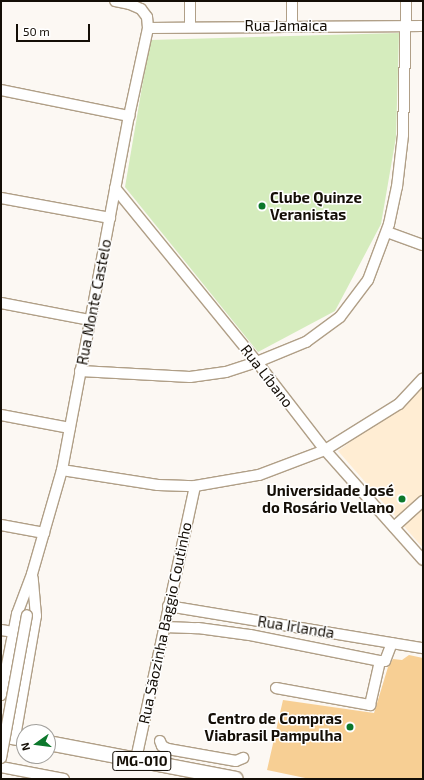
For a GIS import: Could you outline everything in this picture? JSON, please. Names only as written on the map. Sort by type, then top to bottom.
[{"type":"highway","name":"MG-010","points":[[56,744],[236,779]]},
{"type":"street","points":[[115,1],[130,4],[141,9],[147,17],[148,28]]},
{"type":"street","points":[[190,1],[190,27]]},
{"type":"street","points":[[292,1],[292,26]]},
{"type":"street","points":[[80,371],[190,377],[226,372],[257,362],[306,342],[340,317],[368,280],[387,232],[397,187],[403,135],[406,1]]},
{"type":"street","name":"Rua Jamaica","points":[[148,28],[423,26]]},
{"type":"street","name":"Rua Monte Castelo","points":[[1,695],[17,614],[32,574],[62,470],[129,116],[148,28]]},
{"type":"street","points":[[1,90],[129,116]]},
{"type":"street","name":"Rua Líbano","points":[[115,188],[257,362],[325,450],[423,560]]},
{"type":"street","points":[[1,198],[110,218]]},
{"type":"street","points":[[387,232],[423,245]]},
{"type":"street","points":[[1,303],[90,320]]},
{"type":"street","points":[[62,470],[158,485],[195,486],[259,475],[325,450],[399,404],[421,385]]},
{"type":"street","points":[[1,415],[70,428]]},
{"type":"street","name":"Rua Sãozinha Baggio Coutinho","points":[[136,759],[195,486]]},
{"type":"street","points":[[394,527],[423,501]]},
{"type":"street","points":[[1,525],[44,533]]},
{"type":"street","points":[[1,758],[27,616],[32,574]]},
{"type":"street","name":"Rua Monte Castelo","points":[[13,737],[36,616],[32,574]]},
{"type":"street","name":"Rua Irlanda","points":[[168,606],[392,643],[420,645]]},
{"type":"street","points":[[164,627],[214,630],[286,641],[380,661],[385,661],[392,643]]},
{"type":"street","points":[[1,630],[13,632]]},
{"type":"street","points":[[276,688],[370,705],[380,661]]},
{"type":"street","points":[[160,742],[162,746],[168,749],[236,761],[243,758]]},
{"type":"street","points":[[1,767],[64,779]]},
{"type":"shaded area","name":"Universidade José do Rosário Vellano","points":[[423,381],[423,548],[338,451],[402,403]]},
{"type":"green space","name":"Clube Quinze Veranistas","points":[[399,33],[396,137],[381,224],[335,311],[258,352],[125,187],[150,40]]},
{"type":"building","name":"Centro de Compras Viabrasil Pampulha","points":[[409,655],[423,658],[423,779],[310,779],[267,770],[283,700],[374,713],[388,667],[393,659],[402,660]]},
{"type":"place","name":"Clube Quinze Veranistas","points":[[262,206]]},
{"type":"place","name":"Universidade José do Rosário Vellano","points":[[402,499]]},
{"type":"place","name":"Centro de Compras Viabrasil Pampulha","points":[[350,727]]}]
